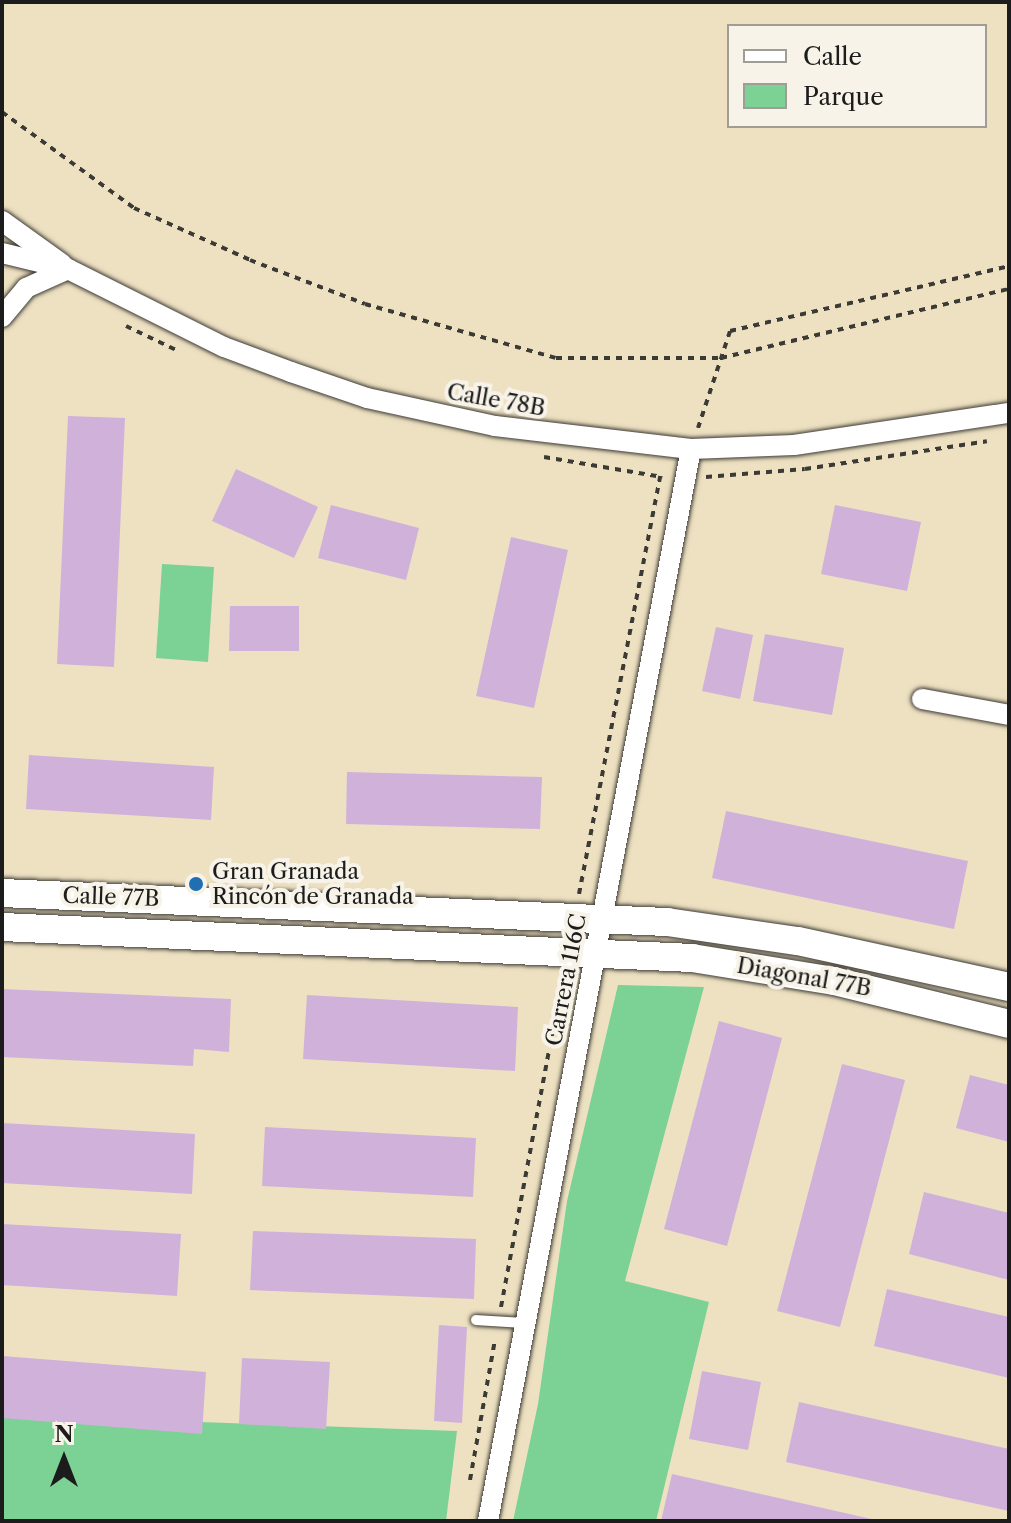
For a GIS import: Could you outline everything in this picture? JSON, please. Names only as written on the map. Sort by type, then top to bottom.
[{"type":"street","points":[[2,221],[68,269],[26,288],[2,317]]},
{"type":"street","name":"Calle 78B","points":[[2,253],[68,269],[224,347],[367,398],[510,428],[691,449],[794,445],[1009,413]]},
{"type":"street","name":"Carrera 116C","points":[[488,1521],[523,1323],[581,954],[603,918],[691,449]]},
{"type":"street","points":[[922,699],[1009,715]]},
{"type":"street","name":"Calle 77B","points":[[2,893],[603,918]]},
{"type":"street","name":"Diagonal 77B","points":[[603,918],[798,941],[1009,987]]},
{"type":"street","name":"Calle 77B","points":[[2,927],[581,954]]},
{"type":"street","name":"Diagonal 77B","points":[[581,954],[692,958],[772,969],[1009,1024]]},
{"type":"lane","points":[[476,1320],[523,1323]]},
{"type":"path","points":[[2,112],[134,208],[365,304],[556,358],[721,358],[1009,289]]},
{"type":"path","points":[[691,449],[730,331],[1009,266]]},
{"type":"path","points":[[575,917],[660,476]]},
{"type":"path","points":[[468,1492],[498,1321],[581,954]]},
{"type":"green space","points":[[162,564],[214,567],[208,662],[156,658]]},
{"type":"green space","points":[[618,985],[704,987],[625,1281],[709,1302],[656,1521],[513,1521],[538,1404],[567,1201]]},
{"type":"green space","points":[[2,1415],[457,1431],[446,1521],[2,1521]]},
{"type":"building","points":[[68,416],[125,418],[114,667],[57,664]]},
{"type":"building","points":[[236,469],[318,507],[294,558],[212,521]]},
{"type":"building","points":[[331,505],[419,528],[406,580],[318,558]]},
{"type":"building","points":[[835,505],[921,522],[907,591],[821,574]]},
{"type":"building","points":[[511,537],[568,550],[534,708],[476,696]]},
{"type":"building","points":[[230,606],[299,606],[299,651],[229,651]]},
{"type":"building","points":[[716,627],[753,635],[740,699],[702,691]]},
{"type":"building","points":[[765,634],[844,648],[832,715],[753,701]]},
{"type":"building","points":[[29,755],[214,767],[211,820],[26,809]]},
{"type":"building","points":[[347,772],[542,777],[540,829],[346,824]]},
{"type":"building","points":[[726,811],[968,861],[954,929],[712,878]]},
{"type":"building","points":[[2,989],[231,999],[229,1052],[194,1049],[193,1066],[2,1057]]},
{"type":"building","points":[[307,995],[518,1007],[515,1071],[303,1059]]},
{"type":"building","points":[[719,1021],[782,1038],[727,1246],[664,1229]]},
{"type":"building","points":[[842,1064],[905,1080],[840,1327],[777,1311]]},
{"type":"building","points":[[970,1075],[1009,1085],[1009,1142],[956,1128]]},
{"type":"building","points":[[2,1123],[195,1134],[192,1194],[2,1183]]},
{"type":"building","points":[[265,1127],[476,1138],[473,1197],[262,1186]]},
{"type":"building","points":[[924,1192],[1009,1213],[1009,1280],[909,1254]]},
{"type":"building","points":[[2,1224],[181,1234],[177,1296],[2,1285]]},
{"type":"building","points":[[253,1231],[476,1239],[474,1299],[250,1290]]},
{"type":"building","points":[[887,1289],[1009,1317],[1009,1378],[874,1346]]},
{"type":"building","points":[[439,1325],[467,1327],[462,1423],[434,1421]]},
{"type":"building","points":[[2,1356],[206,1372],[202,1434],[2,1418]]},
{"type":"building","points":[[242,1358],[330,1362],[326,1429],[239,1424]]},
{"type":"building","points":[[702,1371],[761,1382],[748,1450],[689,1439]]},
{"type":"building","points":[[799,1402],[1009,1449],[1009,1511],[786,1462]]},
{"type":"building","points":[[672,1474],[876,1520],[661,1521]]},
{"type":"place","name":"Gran Granada Rincón de Granada","points":[[196,884]]}]
